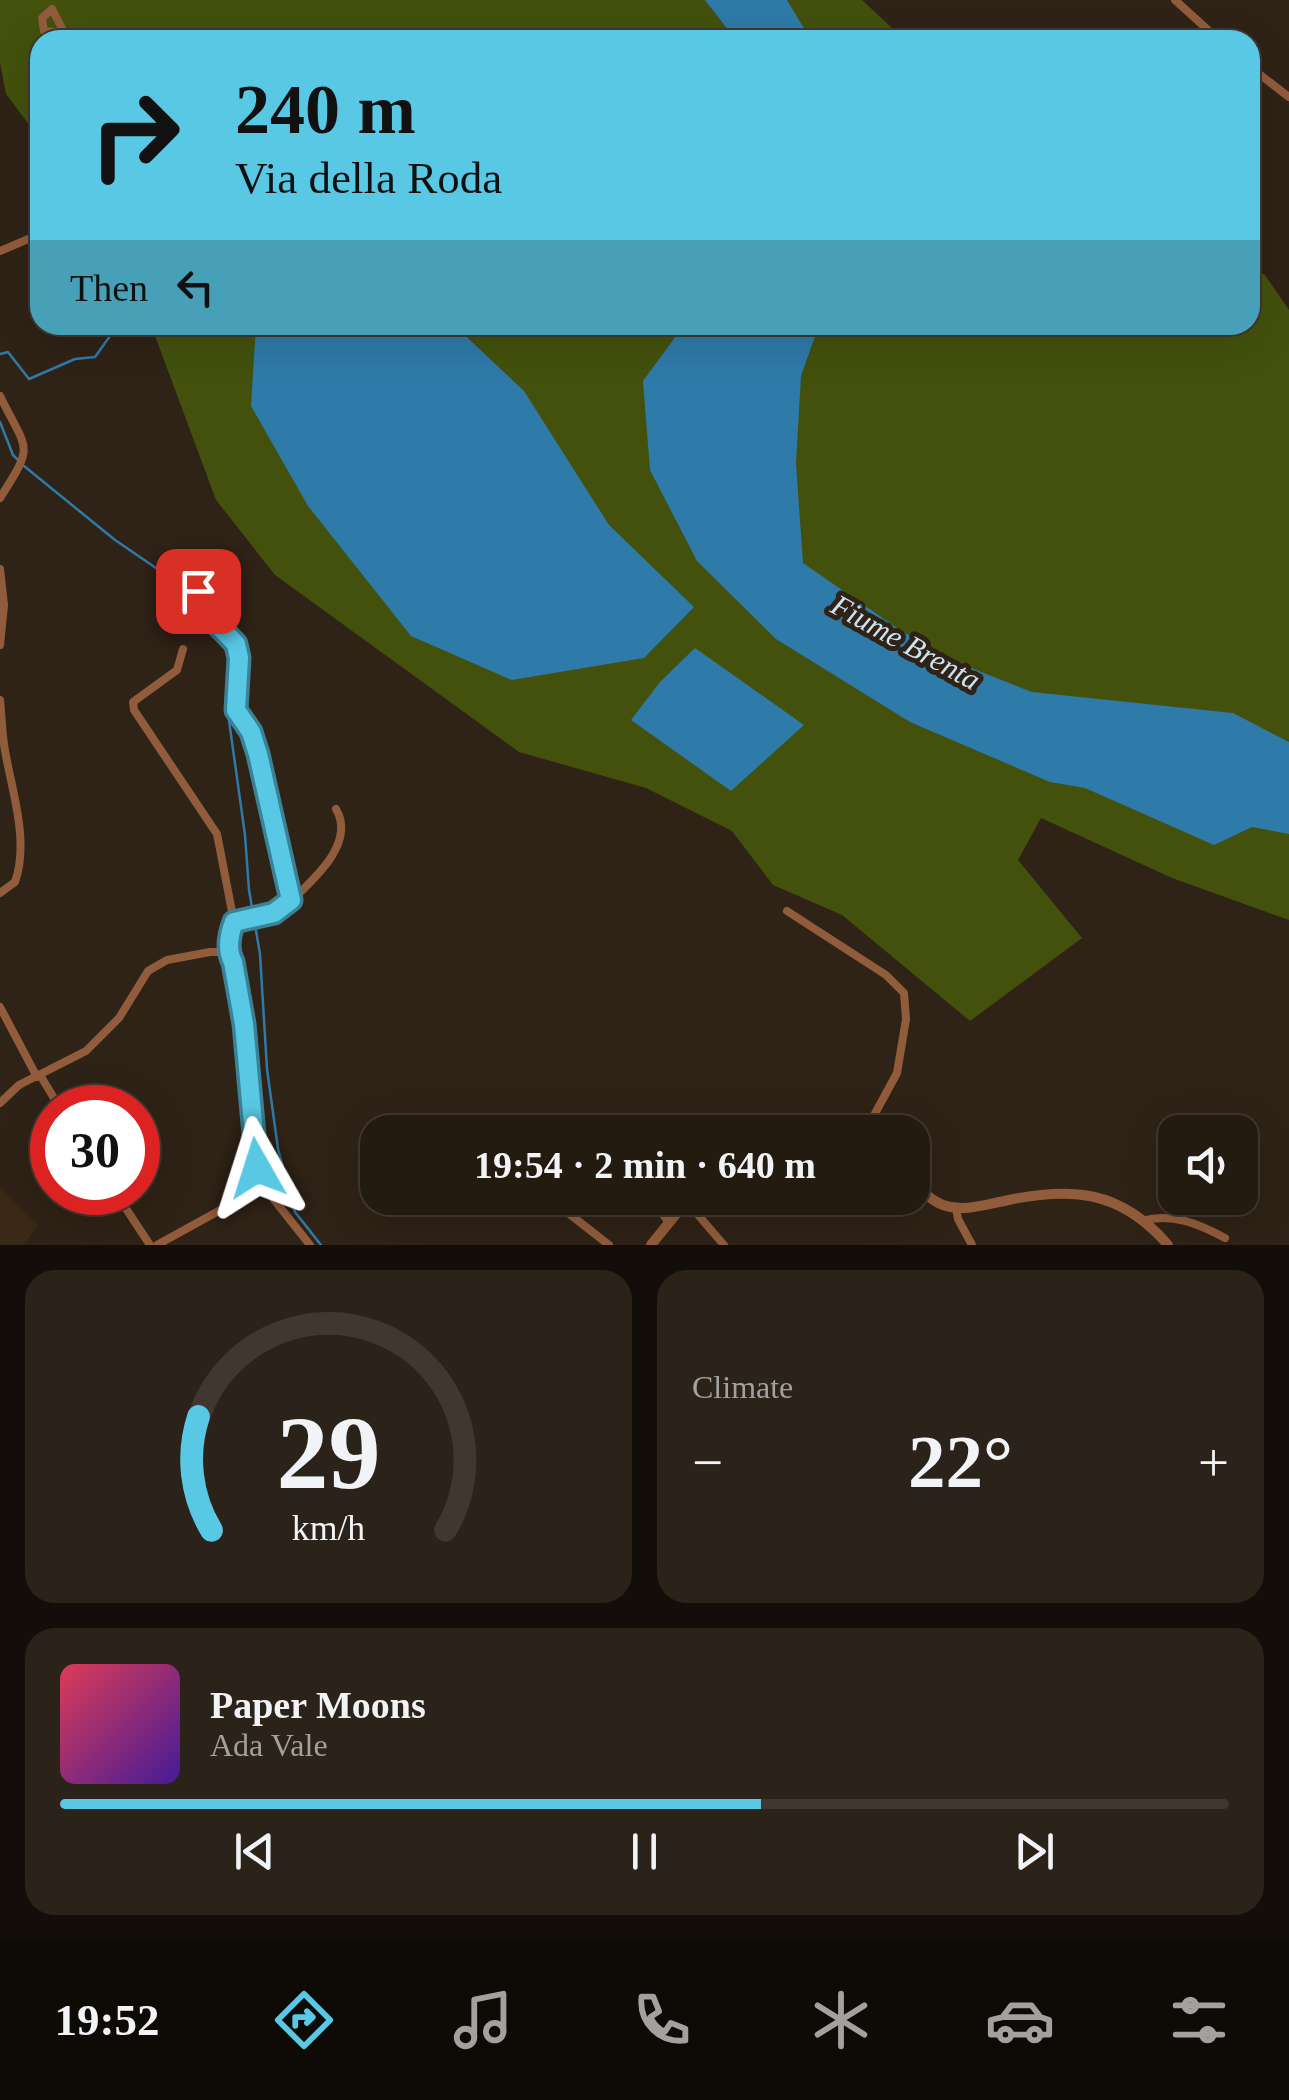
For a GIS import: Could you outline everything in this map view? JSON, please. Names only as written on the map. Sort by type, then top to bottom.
[{"type":"street","points":[[1175,0],[1208,30]]},
{"type":"street","points":[[1260,74],[1289,97]]},
{"type":"street","points":[[0,250],[30,238]]},
{"type":"street","points":[[0,396],[25,445],[22,464],[0,498]]},
{"type":"street","points":[[0,569],[4,605],[0,645]]},
{"type":"street","points":[[198,591],[207,614],[236,644],[236,710],[251,732],[258,754],[291,900]]},
{"type":"street","points":[[184,649],[177,670],[133,702],[134,710],[211,821],[220,846],[234,922],[228,952],[244,1024],[257,1168],[264,1186],[310,1245]]},
{"type":"street","points":[[0,700],[17,815],[18,856],[15,882],[0,893]]},
{"type":"street","points":[[234,922],[274,913],[322,869],[343,833],[336,809]]},
{"type":"street","points":[[787,911],[886,975],[904,993],[906,1019],[897,1074],[875,1115]]},
{"type":"street","points":[[0,1103],[18,1085],[86,1051],[129,1005],[148,971],[167,960],[228,952]]},
{"type":"street","points":[[0,1007],[44,1085]]},
{"type":"street","points":[[132,1215],[153,1245],[264,1186]]},
{"type":"street","points":[[930,1196],[956,1208],[1036,1194],[1091,1194],[1142,1220],[1168,1245]]},
{"type":"street","points":[[956,1208],[972,1245]]},
{"type":"street","points":[[571,1215],[610,1245]]},
{"type":"street","points":[[664,1215],[670,1222]]},
{"type":"street","points":[[651,1245],[675,1215]]},
{"type":"street","points":[[701,1215],[724,1245]]},
{"type":"street","points":[[1142,1220],[1156,1216],[1184,1220],[1224,1238]]},
{"type":"shaded area","points":[[0,1188],[38,1225],[23,1245],[0,1245]]},
{"type":"green space","points":[[0,0],[862,0],[894,30],[30,30],[30,126],[6,94],[0,63]]},
{"type":"green space","points":[[1260,272],[1289,310],[1289,920],[1172,878],[1041,818],[1018,860],[1082,938],[970,1021],[842,915],[773,885],[732,831],[646,788],[519,752],[275,575],[216,500],[155,335],[1260,335]]},
{"type":"water","points":[[705,0],[787,0],[805,30],[728,30]]},
{"type":"water","points":[[255,335],[465,335],[524,391],[609,525],[694,607],[644,658],[512,680],[411,636],[308,506],[251,406]]},
{"type":"water","name":"Fiume Brenta","points":[[677,335],[815,335],[801,376],[796,463],[803,563],[900,630],[961,664],[1032,692],[1233,713],[1289,742],[1289,834],[1252,827],[1214,845],[1085,788],[1050,782],[910,722],[776,639],[697,561],[650,470],[643,381]]},
{"type":"water","points":[[695,648],[804,725],[731,791],[631,720],[660,682]]},
{"type":"waterway","points":[[0,354],[8,352],[29,379],[75,359],[95,357],[111,335]]},
{"type":"waterway","points":[[0,422],[18,460]]},
{"type":"waterway","points":[[24,466],[115,540],[178,583],[199,623],[225,648],[229,661],[226,699],[260,954],[267,1069],[278,1149],[295,1212],[321,1245]]},
{"type":"route","points":[[198,591],[207,614],[236,644],[236,710],[251,732],[258,754],[291,900],[274,913],[234,922],[230,931],[228,952],[244,1024],[257,1168]]}]
